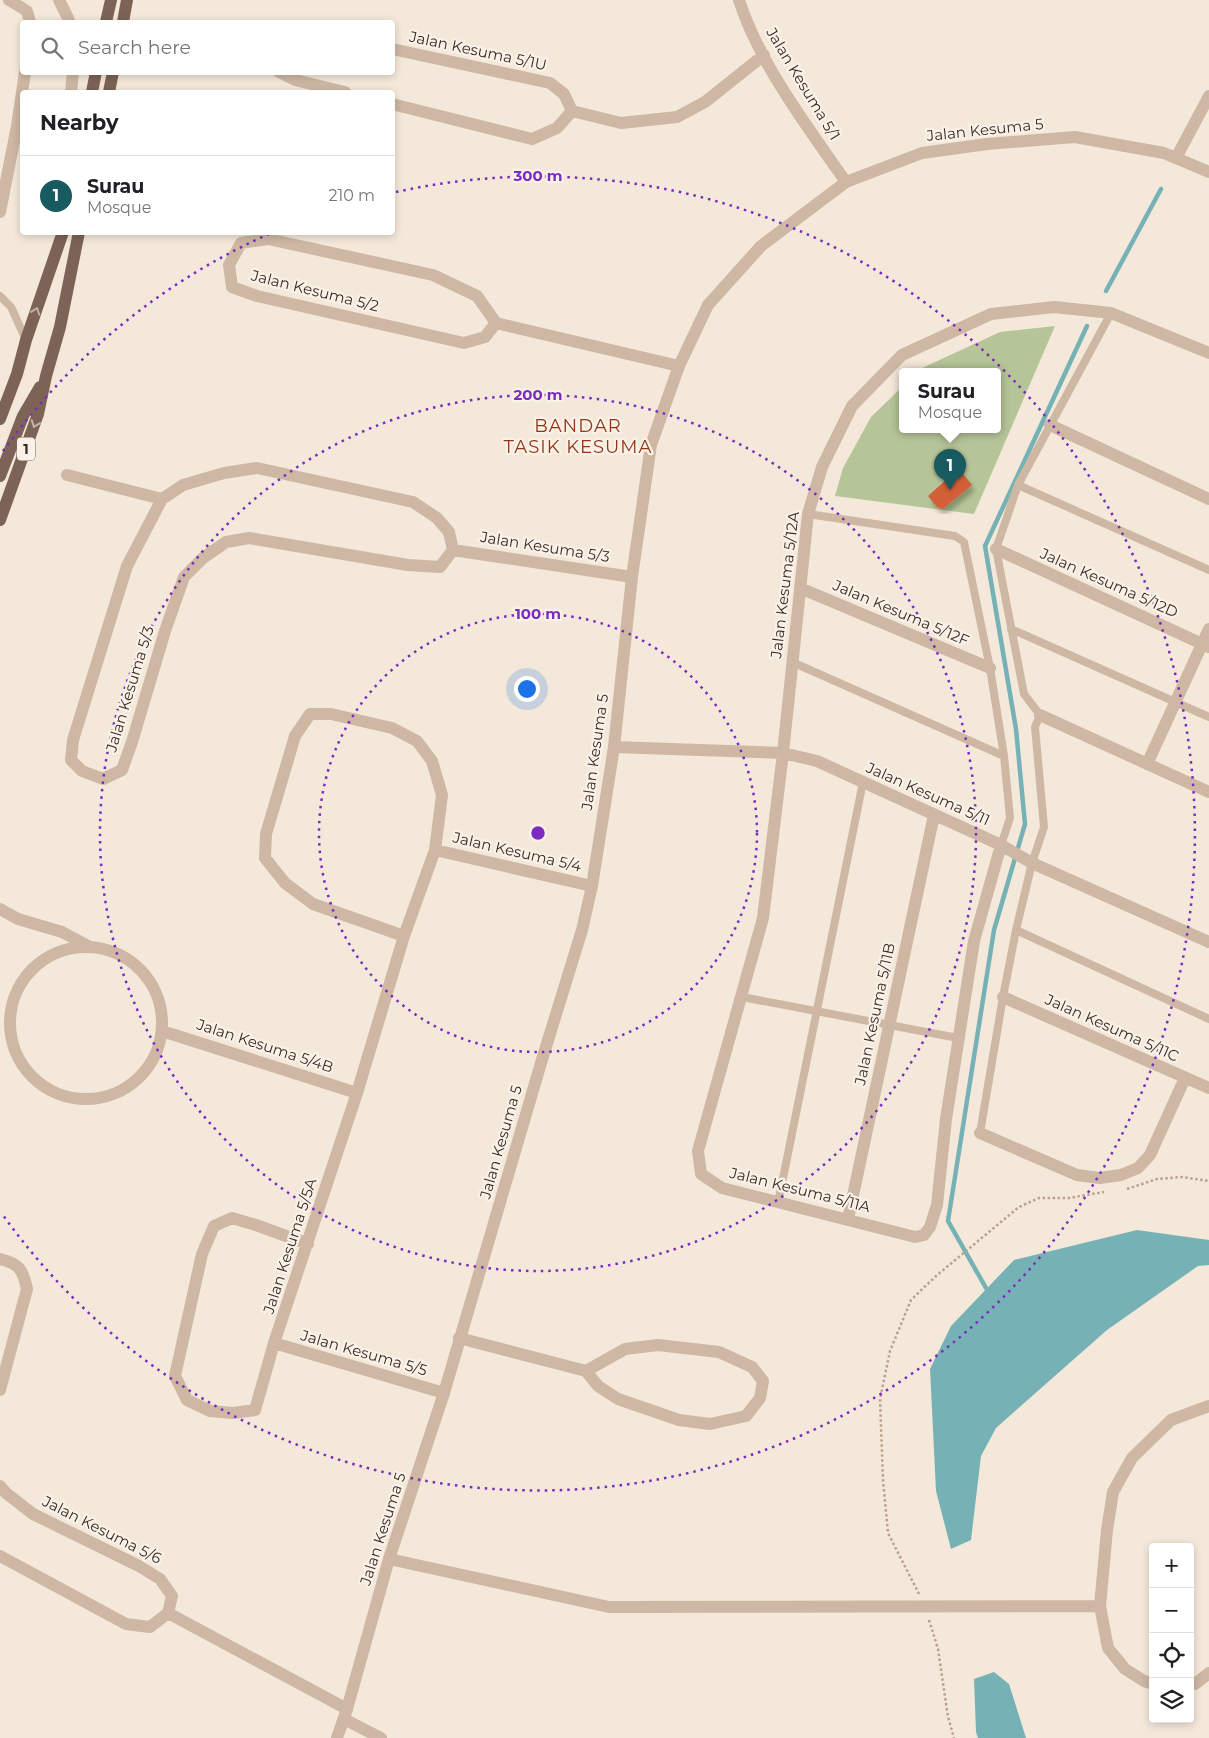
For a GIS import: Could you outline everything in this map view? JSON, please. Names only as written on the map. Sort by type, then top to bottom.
[{"type":"main road","points":[[106,20],[111,0]]},
{"type":"main road","points":[[123,20],[127,0]]},
{"type":"main road","points":[[92,90],[95,75]]},
{"type":"main road","points":[[109,90],[112,75]]},
{"type":"main road","points":[[0,419],[17,374],[26,340],[62,235]]},
{"type":"main road","name":"1","points":[[0,520],[38,414],[46,376],[60,328],[79,235]]},
{"type":"main road","points":[[0,410],[17,374]]},
{"type":"main road","points":[[0,476],[23,416],[46,376]]},
{"type":"street","points":[[10,0],[27,12],[29,20]]},
{"type":"street","points":[[59,0],[68,20]]},
{"type":"street","name":"Jalan Kesuma 5/1","points":[[739,0],[757,44],[790,101],[846,182]]},
{"type":"street","name":"Jalan Kesuma 5/1U","points":[[395,49],[550,84],[564,94],[572,112]]},
{"type":"street","points":[[395,105],[532,139],[557,128],[572,112],[621,123],[677,117],[705,102],[764,55]]},
{"type":"street","points":[[23,90],[25,75]]},
{"type":"street","points":[[72,90],[73,75]]},
{"type":"street","points":[[285,75],[295,80],[337,90]]},
{"type":"street","points":[[1176,158],[1209,96]]},
{"type":"street","points":[[0,212],[20,111]]},
{"type":"street","name":"Jalan Kesuma 5","points":[[337,1738],[389,1559],[444,1393],[582,930],[592,886],[614,747],[632,577],[651,444],[679,366],[708,305],[761,246],[846,182],[922,153],[987,144],[1075,137],[1164,153],[1209,172]]},
{"type":"street","name":"Jalan Kesuma 5/2","points":[[268,239],[433,275],[477,296],[496,323],[485,338],[464,343],[257,296],[232,287],[229,265],[241,242],[268,239]]},
{"type":"street","name":"Jalan Kesuma 5/12A","points":[[783,753],[808,514],[822,467],[852,406],[902,355],[991,314],[1054,307],[1111,313],[1209,353]]},
{"type":"street","points":[[496,323],[679,366]]},
{"type":"street","points":[[1050,425],[1209,499]]},
{"type":"street","points":[[67,475],[162,499],[184,486],[224,473],[257,468],[413,502],[437,518],[449,532],[453,550]]},
{"type":"street","name":"Jalan Kesuma 5/3","points":[[162,499],[127,566],[73,740],[71,760],[82,771],[103,779],[122,770],[165,631],[184,578],[203,558],[226,542],[249,538],[408,565],[440,567],[453,550],[632,577]]},
{"type":"street","name":"Jalan Kesuma 5/12D","points":[[996,549],[1206,645]]},
{"type":"street","name":"Jalan Kesuma 5/12F","points":[[800,588],[990,668]]},
{"type":"street","points":[[1148,764],[1176,702],[1206,645],[1209,629]]},
{"type":"street","name":"Jalan Kesuma 5/5A","points":[[308,1244],[232,1218],[214,1226],[202,1254],[175,1376],[187,1400],[210,1411],[233,1413],[255,1410],[274,1344],[308,1244],[357,1093],[404,936],[435,850],[442,795],[432,761],[417,741],[392,728],[331,714],[310,714],[295,736],[266,834],[265,858],[285,884],[313,904],[404,936]]},
{"type":"street","points":[[1040,715],[1209,792]]},
{"type":"street","name":"Jalan Kesuma 5/11","points":[[614,747],[783,753],[817,761],[1011,851],[1032,864],[1208,940]]},
{"type":"street","name":"Jalan Kesuma 5/11A","points":[[783,753],[763,918],[698,1151],[701,1174],[722,1188],[915,1237],[924,1235],[930,1227],[937,1204],[940,1167],[958,1038],[974,941],[1011,851]]},
{"type":"street","name":"Jalan Kesuma 5/11B","points":[[848,1220],[934,815]]},
{"type":"street","name":"Jalan Kesuma 5/4","points":[[435,850],[592,886]]},
{"type":"street","points":[[0,909],[18,919],[62,932],[90,947],[114,952],[135,965],[151,984],[161,1006],[162,1031],[156,1056],[141,1077],[120,1092],[95,1100],[69,1098],[45,1088],[26,1071],[13,1048],[9,1023],[13,997],[25,976],[44,959],[66,950],[90,947]]},
{"type":"street","name":"Jalan Kesuma 5/11C","points":[[1003,997],[1209,1088]]},
{"type":"street","name":"Jalan Kesuma 5/4B","points":[[162,1031],[357,1093]]},
{"type":"street","points":[[980,1133],[1077,1176],[1100,1178],[1121,1175],[1138,1168],[1150,1155],[1185,1078]]},
{"type":"street","points":[[0,1259],[12,1261],[24,1273],[27,1289],[0,1390]]},
{"type":"street","points":[[459,1338],[586,1371],[598,1386],[618,1399],[679,1420],[710,1424],[746,1416],[760,1398],[762,1381],[752,1367],[719,1352],[658,1345],[625,1349],[586,1371]]},
{"type":"street","name":"Jalan Kesuma 5/5","points":[[274,1344],[444,1393]]},
{"type":"street","points":[[1149,1683],[1125,1669],[1108,1648],[1100,1606],[1106,1530],[1113,1492],[1132,1458],[1171,1420],[1209,1406]]},
{"type":"street","name":"Jalan Kesuma 5/6","points":[[0,1486],[33,1514],[139,1566],[160,1579],[172,1596],[168,1613]]},
{"type":"street","points":[[0,1556],[126,1624],[150,1627],[168,1613],[345,1714],[381,1738]]},
{"type":"street","points":[[389,1559],[609,1607],[1100,1606]]},
{"type":"street","points":[[1194,1684],[1209,1673]]},
{"type":"lane","points":[[0,296],[11,307],[26,340]]},
{"type":"lane","points":[[980,1133],[1016,930],[1032,864],[1044,827],[1035,727],[1040,715],[1024,694],[996,549],[1018,485],[1111,313]]},
{"type":"lane","points":[[1018,485],[1209,570]]},
{"type":"lane","points":[[808,514],[955,536],[964,542],[990,668],[1004,756],[1011,851]]},
{"type":"lane","points":[[1011,629],[1209,717]]},
{"type":"lane","points":[[792,662],[1004,756]]},
{"type":"lane","points":[[778,1203],[863,782]]},
{"type":"lane","points":[[1016,930],[1209,1019]]},
{"type":"lane","points":[[742,996],[958,1038]]},
{"type":"path","points":[[1121,1190],[1157,1179],[1182,1177],[1209,1181]]},
{"type":"path","points":[[954,1738],[948,1717],[938,1649],[925,1606],[888,1533],[883,1480],[880,1398],[890,1351],[911,1300],[936,1276],[1019,1207],[1039,1198],[1069,1198],[1112,1191]]},
{"type":"green space","points":[[1055,326],[974,514],[835,496],[843,468],[871,417],[899,390],[899,433],[1001,433],[1001,368],[922,368],[1000,332]]},
{"type":"water","points":[[1137,1230],[1209,1240],[1209,1265],[1198,1266],[1107,1330],[996,1428],[981,1456],[971,1540],[951,1549],[936,1491],[930,1369],[951,1326],[1014,1260]]},
{"type":"water","points":[[994,1672],[1009,1684],[1026,1738],[978,1738],[976,1732],[974,1679]]},
{"type":"building","points":[[949,468],[953,473],[959,469],[972,485],[943,509],[937,507],[928,496],[947,479],[942,473]]},
{"type":"waterway","points":[[1106,291],[1161,189]]},
{"type":"waterway","points":[[986,1288],[948,1221],[994,930],[1025,824],[1016,729],[985,546],[1087,326]]},
{"type":"place","name":"Surau","points":[[950,490]]},
{"type":"district","name":"BANDAR TASIK KESUMA","points":[[578,436]]}]
